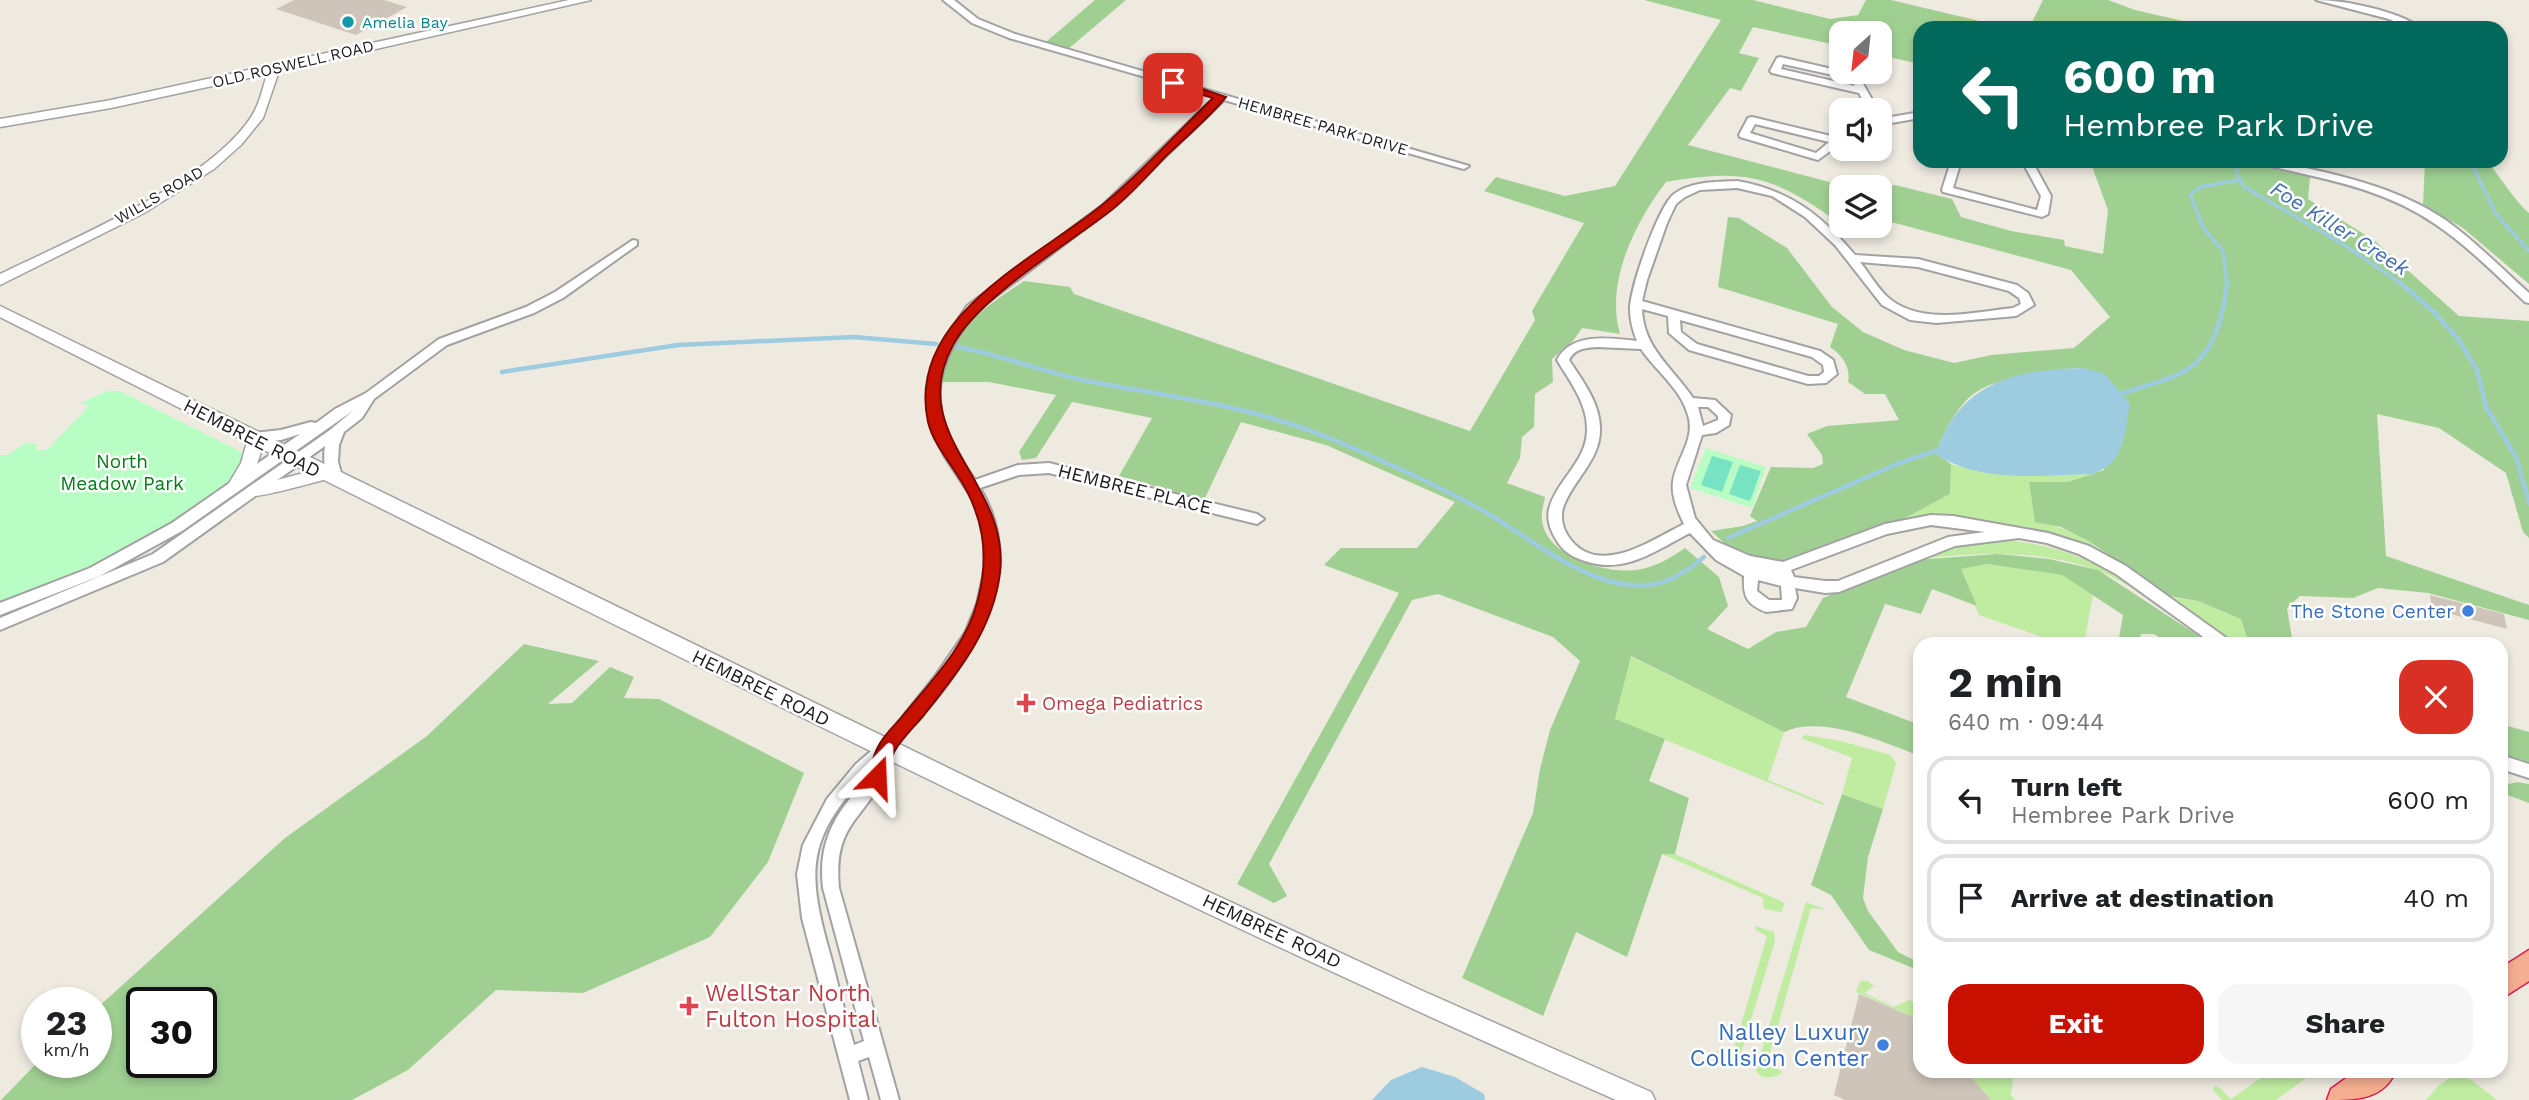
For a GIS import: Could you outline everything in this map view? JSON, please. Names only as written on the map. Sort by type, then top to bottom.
[{"type":"highway","points":[[2508,980],[2529,964]]},
{"type":"highway","points":[[2342,1100],[2372,1078]]},
{"type":"street","name":"OLD ROSWELL ROAD","points":[[0,123],[111,104],[585,0]]},
{"type":"street","name":"HEMBREE PARK DRIVE","points":[[948,0],[975,21],[1001,33],[1464,166]]},
{"type":"street","points":[[2321,0],[2377,13],[2398,21]]},
{"type":"street","points":[[1862,91],[1775,71],[1780,60],[1855,77],[1866,98]]},
{"type":"street","name":"WILLS ROAD","points":[[0,280],[158,199],[212,164],[239,140],[256,118],[275,68]]},
{"type":"street","points":[[859,1100],[814,929],[805,875],[810,845],[822,821],[863,768],[886,749],[958,659],[986,602],[992,571],[992,541],[986,513],[973,486],[943,442],[933,404],[937,364],[956,327],[990,293],[1108,206],[1221,97]]},
{"type":"street","points":[[1892,120],[1913,117]]},
{"type":"street","points":[[1752,120],[1839,139],[1818,157],[1744,135],[1752,120]]},
{"type":"street","points":[[1954,168],[1947,190],[2042,214],[2046,196],[2031,168]]},
{"type":"street","points":[[2291,168],[2378,190],[2420,210],[2455,234],[2529,299]]},
{"type":"street","points":[[1852,259],[1884,258],[1919,263],[2013,288],[2024,296],[2028,304],[2016,312],[1936,319],[1914,317],[1886,302],[1821,223],[1785,197],[1745,185],[1705,186],[1682,194],[1667,207],[1636,303],[1643,345],[1689,402],[1697,431],[1679,486],[1690,527],[1718,558],[1752,570],[1786,574],[1825,587],[1839,586],[1953,541],[2018,533]]},
{"type":"street","points":[[236,485],[250,464],[253,439],[281,435],[326,421],[370,396],[443,342],[549,300],[589,277],[633,243]]},
{"type":"street","points":[[1636,303],[1816,354],[1829,363],[1831,374],[1822,380],[1808,380],[1693,346],[1675,333],[1674,314]]},
{"type":"street","name":"HEMBREE ROAD","points":[[0,311],[253,439],[886,749],[1505,1041],[1643,1100]]},
{"type":"street","points":[[1643,345],[1581,344],[1570,347],[1564,353],[1563,359],[1592,416],[1594,429],[1585,457],[1556,508],[1554,518],[1563,540],[1571,548],[1590,558],[1601,560],[1630,559],[1690,527]]},
{"type":"street","points":[[0,609],[95,572],[177,527],[236,485],[342,427],[357,415],[370,396]]},
{"type":"street","points":[[1689,402],[1711,403],[1725,415],[1719,428],[1697,431]]},
{"type":"street","points":[[0,624],[158,558],[254,492],[326,421]]},
{"type":"street","points":[[254,492],[280,483],[331,477],[330,448],[342,427]]},
{"type":"street","name":"HEMBREE PLACE","points":[[973,486],[1018,470],[1049,468],[1257,519]]},
{"type":"street","points":[[1786,574],[1885,529],[1931,520],[2064,542],[2106,561],[2214,637]]},
{"type":"street","points":[[1752,570],[1752,598],[1766,606],[1787,605],[1786,574]]},
{"type":"street","points":[[886,749],[877,777],[842,822],[832,846],[829,867],[831,888],[890,1100]]},
{"type":"street","points":[[2508,764],[2529,771]]},
{"type":"street","points":[[848,1056],[875,1046]]},
{"type":"green space","points":[[1095,0],[1126,0],[1068,49],[1046,42]]},
{"type":"green space","points":[[1644,0],[1753,0],[1830,19],[1858,15],[1866,0],[1891,0],[1980,21],[1913,21],[1913,62],[1892,58],[1892,21],[1829,21],[1829,43],[1753,27],[1739,53],[1759,58],[1741,91],[1730,88],[1688,145],[1829,182],[1829,216],[1790,192],[1754,179],[1715,176],[1666,182],[1644,215],[1626,254],[1616,294],[1620,334],[1582,328],[1573,341],[1552,359],[1553,382],[1535,394],[1534,427],[1522,437],[1520,458],[1507,483],[1545,497],[1542,519],[1545,532],[1553,543],[1578,560],[1608,569],[1635,570],[1655,565],[1685,548],[1719,577],[1728,606],[1707,629],[1748,649],[1776,632],[1806,627],[1823,598],[1914,560],[1998,554],[2049,559],[2098,570],[2200,637],[2141,634],[2140,637],[2119,637],[2123,615],[2062,575],[1987,564],[1961,569],[1977,606],[1932,589],[1921,614],[1885,604],[1846,697],[1913,722],[1913,753],[1834,728],[1799,727],[1784,732],[1631,656],[1615,719],[1665,739],[1649,781],[1689,798],[1675,854],[1662,854],[1627,957],[1576,932],[1543,1016],[1462,978],[1533,813],[1550,730],[1580,661],[1553,637],[1438,594],[1412,600],[1269,864],[1287,896],[1274,903],[1237,884],[1399,593],[1324,565],[1341,548],[1417,548],[1455,502],[1326,445],[1241,422],[1204,500],[1119,476],[1152,418],[1072,402],[1036,458],[1022,460],[1019,452],[1056,395],[989,382],[942,382],[954,347],[971,322],[1024,281],[1070,287],[1074,294],[1470,431],[1535,320],[1532,311],[1584,223],[1484,191],[1496,177],[1565,196],[1615,186],[1721,20]]},
{"type":"green space","points":[[2043,0],[2108,0],[2135,10],[2183,21],[2032,21]]},
{"type":"green space","points":[[2093,168],[2269,168],[2310,177],[2308,199],[2375,241],[2459,316],[2529,321],[2529,538],[2523,532],[2506,473],[2439,428],[2377,414],[2386,556],[2529,605],[2529,620],[2428,593],[2378,588],[2353,598],[2300,596],[2287,608],[2292,637],[2247,637],[2241,619],[2198,601],[2168,596],[2090,542],[2061,527],[2035,522],[2029,482],[2068,482],[2104,470],[2084,368],[2059,369],[2015,377],[1971,396],[1952,419],[1936,453],[1951,464],[1950,494],[1896,523],[1777,564],[1735,553],[1711,531],[1757,521],[1750,516],[1771,467],[1813,468],[1823,464],[1822,455],[1807,434],[1827,426],[1899,420],[1885,394],[1865,394],[1848,382],[1845,362],[1830,347],[1838,324],[1718,287],[1728,217],[1739,218],[1787,248],[1832,307],[1863,332],[1904,350],[1954,363],[1991,355],[2074,348],[2110,317],[2071,270],[1892,222],[1892,186],[1952,199],[1961,217],[2011,231],[2064,240],[2065,246],[2103,254],[2108,210]]},
{"type":"green space","points":[[2425,168],[2492,168],[2529,213],[2529,284],[2463,228],[2423,205]]},
{"type":"green space","name":"North Meadow Park","points":[[107,391],[120,391],[240,451],[245,458],[237,477],[140,543],[92,568],[0,605],[0,455],[8,455],[25,443],[37,444],[36,450],[47,450],[89,406],[81,403]]},
{"type":"green space","points":[[1706,448],[1766,467],[1752,508],[1690,488]]},
{"type":"green space","points":[[1712,456],[1733,462],[1722,492],[1701,485]]},
{"type":"green space","points":[[1951,464],[2003,474],[2092,474],[2068,482],[2029,482],[2035,521],[2073,533],[2106,554],[2054,535],[2003,526],[1896,523],[1950,494]]},
{"type":"green space","points":[[1740,465],[1761,471],[1750,501],[1729,494]]},
{"type":"green space","points":[[1990,539],[2047,547],[2092,563],[2134,587],[2179,621],[2117,580],[2074,563],[2006,554],[1914,560],[1959,544]]},
{"type":"green space","points":[[1987,564],[2062,575],[2093,595],[2085,637],[2042,637],[1979,615],[1960,569]]},
{"type":"green space","points":[[2168,597],[2198,601],[2241,619],[2247,637],[2224,637]]},
{"type":"green space","points":[[524,644],[599,661],[548,704],[572,703],[610,667],[634,677],[624,698],[659,699],[804,773],[768,862],[710,937],[583,993],[496,990],[408,1070],[352,1100],[1,1100],[22,1078],[112,1078],[112,995],[285,838],[427,736]]},
{"type":"green space","points":[[1630,656],[1784,732],[1768,780],[1824,803],[1823,805],[1615,719]]},
{"type":"green space","points":[[2508,726],[2529,732],[2529,762],[2508,757]]},
{"type":"green space","points":[[1805,735],[1841,741],[1891,755],[1896,764],[1883,809],[1842,794],[1852,758],[1801,738]]},
{"type":"green space","points":[[2517,782],[2529,784],[2529,803],[2508,795],[2508,784]]},
{"type":"green space","points":[[1842,794],[1883,809],[1868,857],[1863,898],[1868,911],[1898,952],[1913,960],[1913,968],[1869,950],[1831,895],[1811,885]]},
{"type":"green space","points":[[1662,854],[1675,854],[1785,903],[1781,912],[1764,909],[1763,898]]},
{"type":"green space","points":[[1806,902],[1826,910],[1811,908],[1767,1064],[1783,1072],[1765,1077],[1756,1070]]},
{"type":"green space","points":[[1755,926],[1774,932],[1775,941],[1739,1059],[1730,1063],[1716,1053],[1718,1050],[1732,1055],[1767,936],[1756,930]]},
{"type":"green space","points":[[1860,981],[1868,981],[1874,986],[1864,993],[1894,1007],[1909,1000],[1913,1001],[1913,1017],[1856,992]]},
{"type":"green space","points":[[1972,1078],[2013,1078],[2011,1095],[2015,1100],[1991,1100]]},
{"type":"green space","points":[[2261,1078],[2306,1078],[2276,1100],[2222,1100],[2213,1090],[2214,1086],[2219,1087],[2231,1099]]},
{"type":"green space","points":[[2450,1078],[2466,1078],[2497,1100],[2426,1100],[2438,1086]]},
{"type":"water","points":[[2084,368],[2105,374],[2130,404],[2122,446],[2111,463],[2103,469],[2092,474],[2012,476],[1972,470],[1953,464],[1936,454],[1946,430],[1959,410],[1975,395],[1993,384],[2035,372]]},
{"type":"water","points":[[1422,1067],[1455,1077],[1484,1094],[1485,1100],[1372,1100],[1391,1080]]},
{"type":"building","name":"Amelia Bay","points":[[294,0],[384,0],[407,7],[356,35],[276,9]]},
{"type":"building","name":"The Stone Center","points":[[2430,595],[2504,614],[2507,629],[2432,609]]},
{"type":"building","name":"Nalley Luxury Collision Center","points":[[1859,994],[1913,1017],[1913,1078],[1972,1078],[1991,1100],[1845,1100],[1834,1095]]},
{"type":"waterway","name":"Foe Killer Creek","points":[[2237,168],[2236,172],[2244,187],[2341,243],[2402,284]]},
{"type":"waterway","name":"Foe Killer Creek","points":[[2473,168],[2496,214],[2529,251]]},
{"type":"waterway","points":[[2227,283],[2223,251],[2204,229],[2190,195],[2200,187],[2238,180]]},
{"type":"waterway","name":"Foe Killer Creek","points":[[2399,282],[2434,312],[2458,339],[2477,370],[2486,407],[2516,457],[2529,503]]},
{"type":"waterway","points":[[2120,394],[2176,376],[2203,356],[2216,333],[2227,283]]},
{"type":"waterway","points":[[502,372],[678,345],[854,337],[936,344]]},
{"type":"waterway","points":[[954,346],[1087,381],[1212,404],[1304,428],[1431,483],[1487,513],[1566,563],[1599,578],[1642,586],[1664,582],[1684,572],[1704,557]]},
{"type":"waterway","points":[[1728,538],[1897,464],[1941,449]]},
{"type":"place","name":"Amelia Bay","points":[[348,22]]},
{"type":"place","name":"The Stone Center","points":[[2468,611]]},
{"type":"place","name":"Omega Pediatrics","points":[[1026,703]]},
{"type":"place","name":"WellStar North Fulton Hospital","points":[[689,1006]]},
{"type":"place","name":"Nalley Luxury Collision Center","points":[[1883,1045]]},
{"type":"route","points":[[877,777],[886,749],[958,659],[975,631],[986,602],[992,571],[992,541],[986,513],[973,486],[943,442],[936,422],[933,383],[945,345],[971,309],[1108,206],[1221,97],[1173,83]]}]
